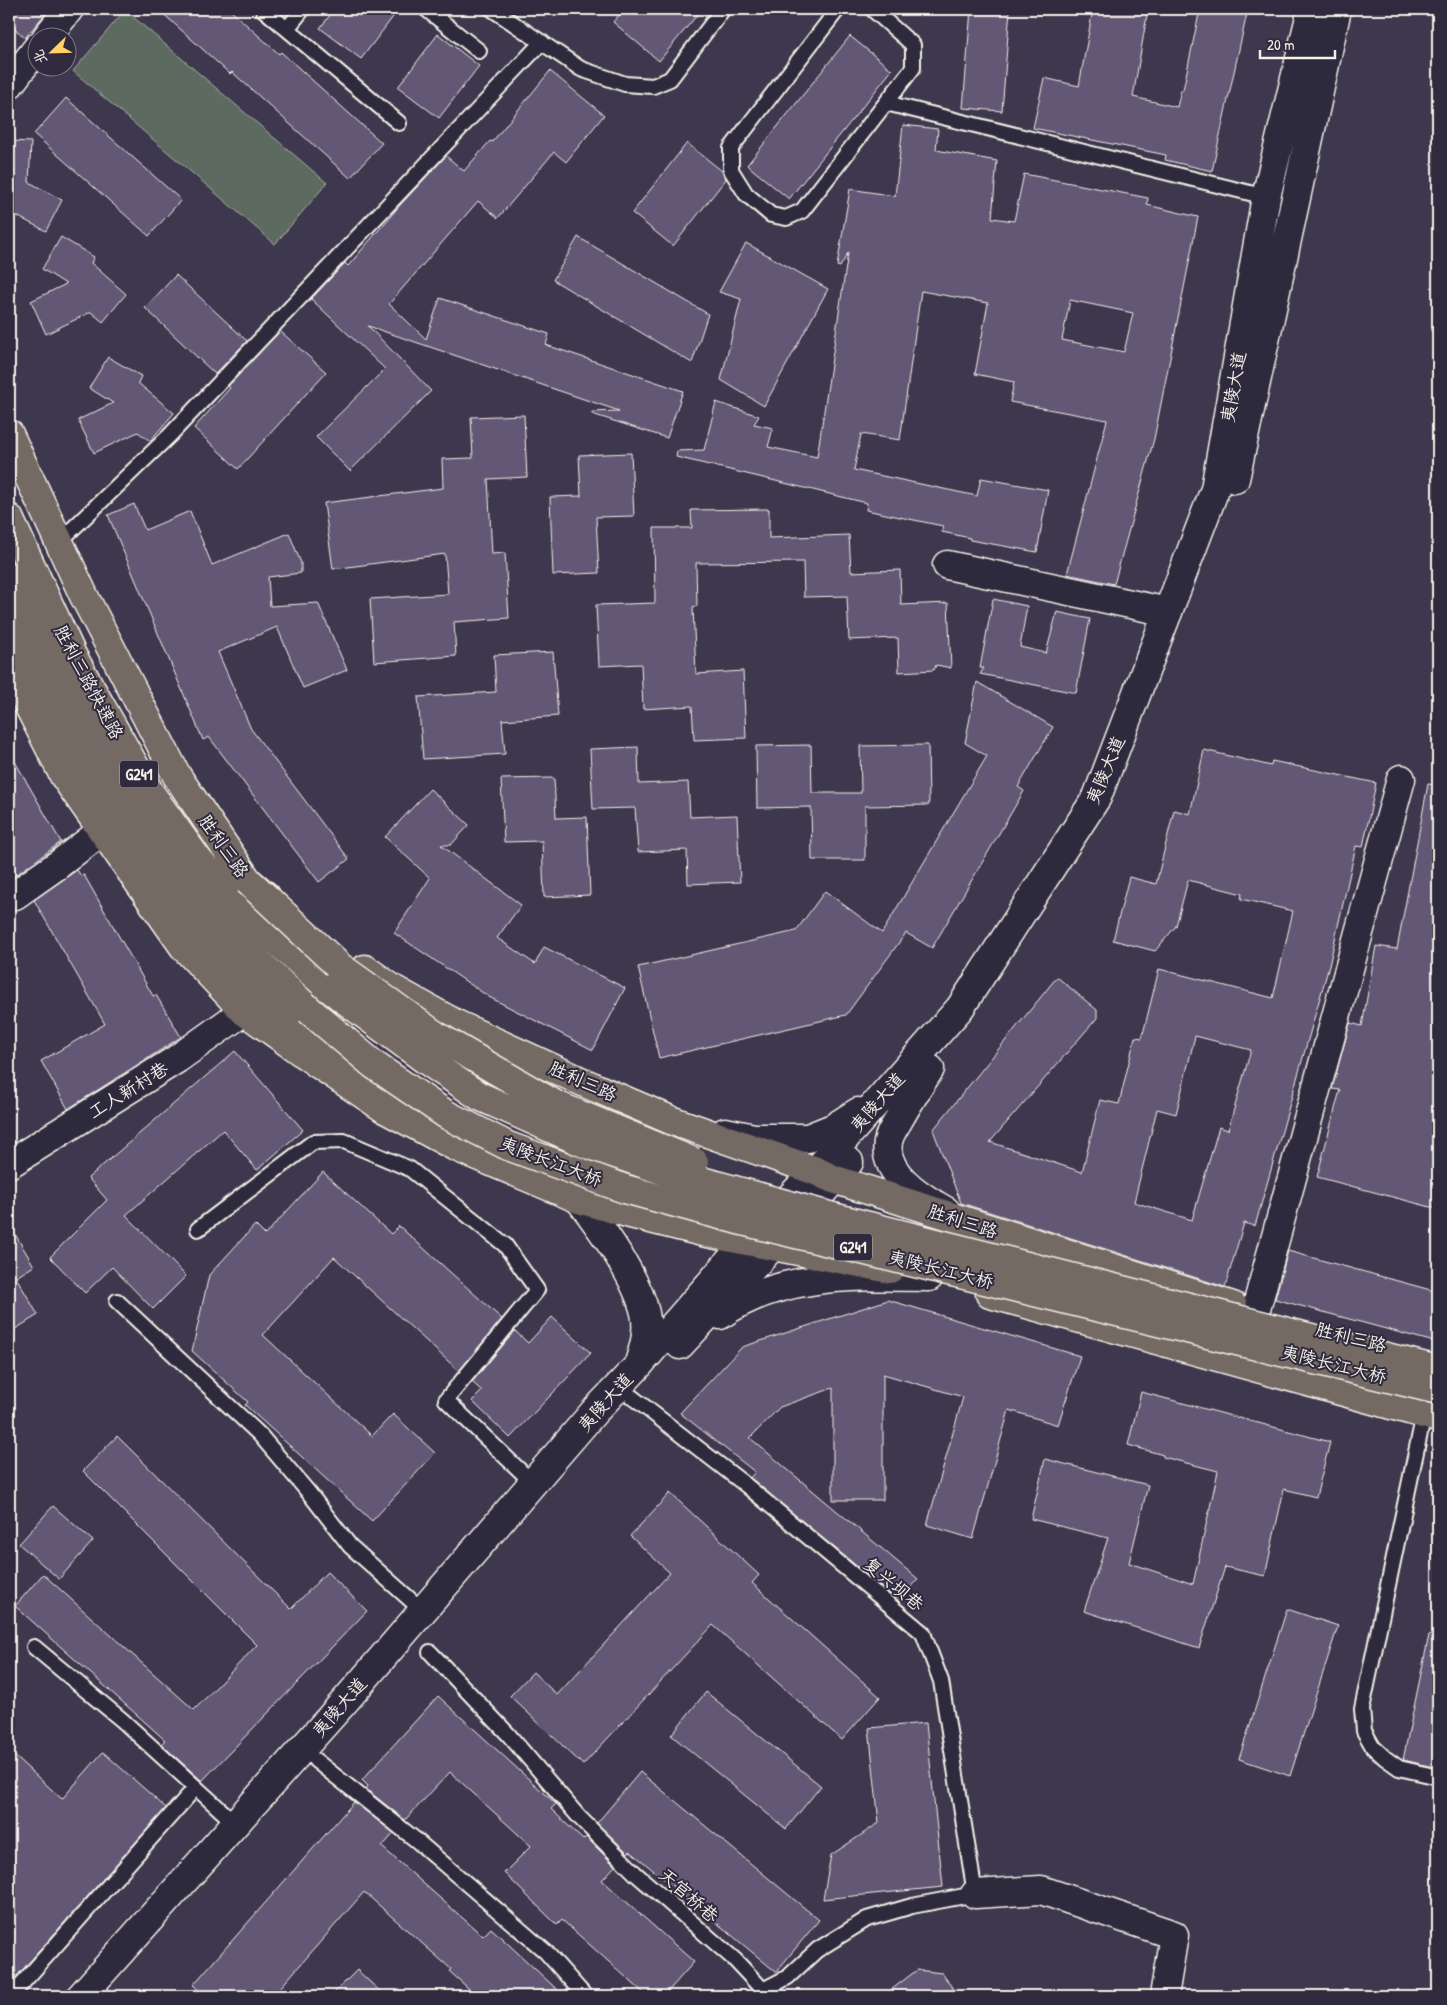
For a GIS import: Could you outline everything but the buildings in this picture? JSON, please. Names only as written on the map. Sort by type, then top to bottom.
[{"type":"main road","points":[[54,28],[69,9]]},
{"type":"main road","name":"夷陵大道","points":[[825,1175],[899,1077],[960,1008],[1097,797],[1215,489],[1266,197],[1312,9]]},
{"type":"main road","name":"夷陵大道","points":[[81,1996],[236,1824],[594,1412],[930,1069],[974,1018],[1113,804],[1231,494],[1337,9]]},
{"type":"main road","points":[[9,85],[28,61]]},
{"type":"main road","name":"胜利三路","points":[[9,434],[84,596],[177,776],[248,881],[306,928],[394,989],[456,1024],[673,1121],[825,1175],[960,1220],[1256,1313],[1438,1358]]},
{"type":"main road","name":"胜利三路快速路","points":[[9,518],[73,657],[150,793],[198,860],[259,925],[328,988]]},
{"type":"main road","points":[[947,565],[1168,612]]},
{"type":"main road","name":"胜利三路快速路","points":[[9,577],[89,736],[134,812],[241,946],[309,1010]]},
{"type":"main road","points":[[9,630],[88,773],[146,865],[212,950],[254,996],[338,1060],[447,1115]]},
{"type":"main road","points":[[9,667],[64,776],[184,948],[244,1011],[318,1064],[386,1109],[456,1147],[579,1199],[694,1230],[929,1277],[1431,1416]]},
{"type":"main road","points":[[1256,1313],[1401,779]]},
{"type":"main road","points":[[9,894],[15,895],[103,830]]},
{"type":"main road","points":[[248,881],[340,967],[435,1036],[556,1105],[660,1149],[833,1217]]},
{"type":"main road","name":"夷陵长江大桥","points":[[328,988],[427,1061],[480,1096],[584,1143],[664,1171],[833,1217],[1438,1370]]},
{"type":"main road","name":"夷陵长江大桥","points":[[309,1010],[374,1065],[447,1115],[508,1146],[634,1192],[742,1221],[1438,1390]]},
{"type":"main road","name":"工人新村巷","points":[[9,1164],[177,1059],[244,1011]]},
{"type":"main road","points":[[930,1069],[889,1138],[889,1161],[904,1182],[925,1199],[960,1220]]},
{"type":"main road","points":[[673,1121],[754,1138],[808,1138],[832,1128],[862,1110],[899,1077]]},
{"type":"main road","points":[[579,1199],[610,1243],[638,1294],[646,1314],[646,1338],[638,1366]]},
{"type":"main road","name":"夷陵大道","points":[[104,1996],[315,1760],[632,1397],[671,1355],[760,1243]]},
{"type":"main road","points":[[671,1355],[738,1302],[783,1286],[829,1278],[929,1277]]},
{"type":"main road","points":[[975,1894],[1041,1890],[1174,1935],[1164,1996]]},
{"type":"lane","points":[[263,9],[400,123]]},
{"type":"lane","points":[[287,29],[303,9]]},
{"type":"lane","points":[[426,9],[478,51]]},
{"type":"lane","points":[[492,9],[581,69],[625,84],[653,86],[670,79],[723,9]]},
{"type":"lane","points":[[838,9],[730,148],[730,170],[746,194],[771,215],[786,218],[802,211],[913,68],[913,45],[872,9]]},
{"type":"lane","points":[[59,542],[170,435],[542,42]]},
{"type":"lane","points":[[886,103],[1266,197]]},
{"type":"lane","points":[[198,1229],[313,1142],[344,1141],[410,1169],[505,1245],[537,1290],[446,1400],[533,1484]]},
{"type":"lane","points":[[116,1301],[260,1435],[309,1493],[350,1546],[423,1611]]},
{"type":"lane","name":"复兴坝巷","points":[[632,1397],[747,1486],[923,1633],[941,1680],[975,1894]]},
{"type":"lane","points":[[1431,1416],[1362,1709],[1364,1731],[1373,1747],[1385,1758],[1400,1768],[1438,1777]]},
{"type":"lane","points":[[34,1647],[122,1720],[236,1824]]},
{"type":"lane","name":"天官桥巷","points":[[430,1652],[508,1734],[586,1823],[636,1874],[735,1960],[763,1990],[788,1977],[817,1950],[867,1919],[912,1906],[975,1894]]},
{"type":"lane","points":[[315,1760],[416,1840],[546,1952],[585,1996]]},
{"type":"lane","points":[[11,1996],[196,1787]]},
{"type":"green space","points":[[125,10],[327,183],[275,244],[78,75],[78,65]]}]
